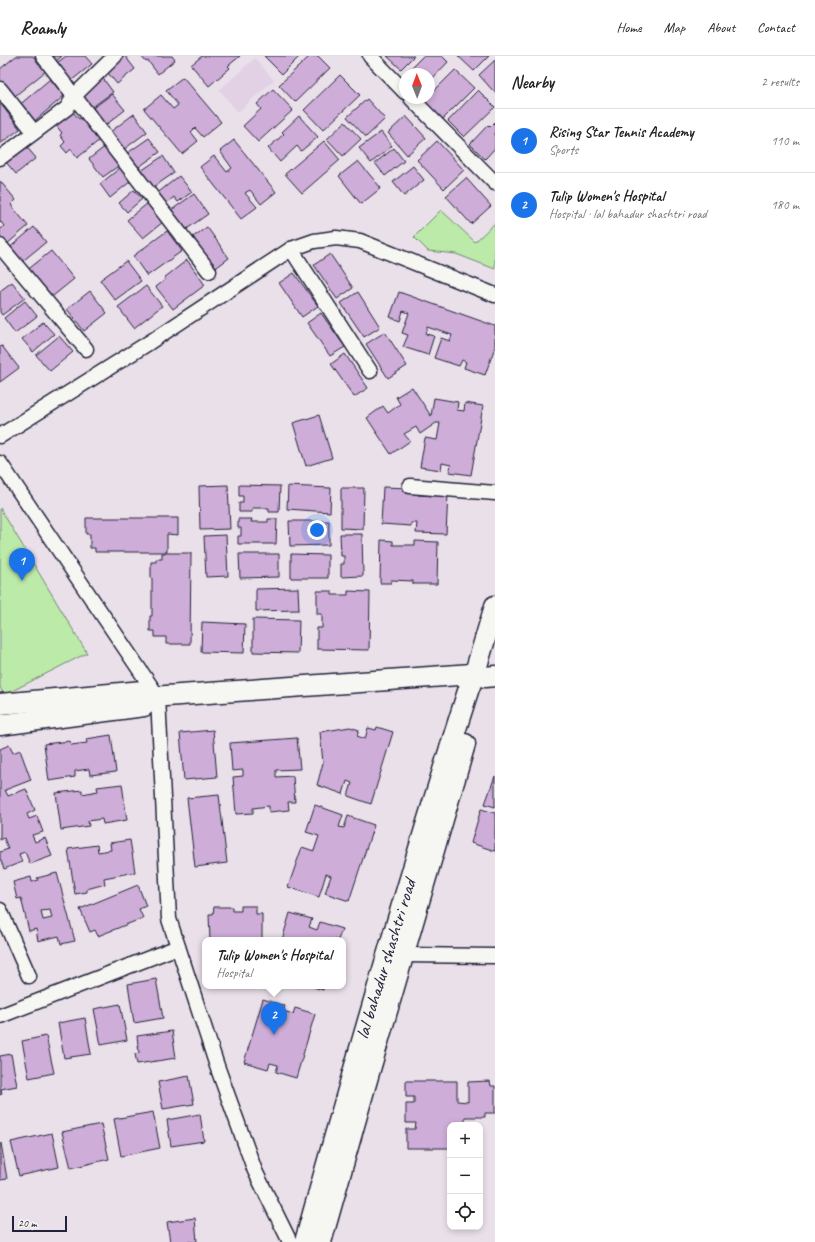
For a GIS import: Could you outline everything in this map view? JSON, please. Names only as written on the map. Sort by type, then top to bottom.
[{"type":"main road","name":"lal bahadur shashtri road","points":[[306,1242],[354,1067],[433,800],[469,688],[482,675],[495,606]]},
{"type":"main road","points":[[321,1242],[482,675],[495,641]]},
{"type":"main road","points":[[0,704],[143,691],[155,697],[482,675]]},
{"type":"main road","points":[[0,725],[144,706],[155,697]]},
{"type":"street","points":[[43,56],[209,271]]},
{"type":"street","points":[[0,158],[67,108],[74,96],[116,56]]},
{"type":"street","points":[[370,56],[399,86]]},
{"type":"street","points":[[0,90],[34,132]]},
{"type":"street","points":[[417,104],[495,183]]},
{"type":"street","points":[[0,436],[150,342],[291,249],[314,241],[336,238],[360,241],[495,295]]},
{"type":"street","points":[[0,246],[86,349]]},
{"type":"street","points":[[291,249],[370,371]]},
{"type":"street","points":[[0,463],[155,697],[169,919],[217,1066],[255,1171],[290,1242]]},
{"type":"street","points":[[410,486],[495,493]]},
{"type":"street","points":[[0,910],[28,976]]},
{"type":"street","points":[[0,1016],[178,947]]},
{"type":"street","points":[[403,955],[495,956]]},
{"type":"shaded area","points":[[255,58],[274,80],[238,112],[219,90]]},
{"type":"green space","points":[[441,210],[475,242],[495,223],[495,269],[456,254],[428,251],[414,237]]},
{"type":"green space","points":[[0,508],[87,653],[4,695],[0,687]]},
{"type":"building","points":[[16,56],[33,56],[46,71],[11,99],[0,85],[0,69]]},
{"type":"building","points":[[49,56],[62,56],[54,63]]},
{"type":"building","points":[[66,56],[85,56],[92,64],[71,81],[57,63]]},
{"type":"building","points":[[119,56],[125,56],[135,69],[117,84],[104,68]]},
{"type":"building","points":[[141,56],[172,56],[175,60],[158,74],[148,61],[146,62]]},
{"type":"building","points":[[202,56],[240,56],[228,66],[230,68],[209,86],[191,65]]},
{"type":"building","points":[[264,56],[300,56],[282,74]]},
{"type":"building","points":[[310,56],[318,56],[330,68],[295,102],[279,85]]},
{"type":"building","points":[[387,56],[414,56],[402,68],[400,68]]},
{"type":"building","points":[[423,56],[442,56],[448,62],[435,76],[435,68],[411,68]]},
{"type":"building","points":[[458,56],[489,56],[474,71]]},
{"type":"building","points":[[495,60],[495,93],[479,75]]},
{"type":"building","points":[[455,70],[474,88],[443,119],[427,104],[435,104],[435,90]]},
{"type":"building","points":[[340,75],[360,95],[323,130],[304,110]]},
{"type":"building","points":[[102,77],[113,92],[91,108],[81,93]]},
{"type":"building","points":[[183,77],[221,122],[203,137],[195,128],[191,132],[198,141],[182,154],[144,109],[161,95],[173,109],[178,105],[166,90]]},
{"type":"building","points":[[50,79],[64,96],[31,124],[17,107]]},
{"type":"building","points":[[273,89],[293,110],[258,142],[243,126],[261,109],[257,104]]},
{"type":"building","points":[[478,90],[495,107],[464,137],[448,121]]},
{"type":"building","points":[[112,94],[125,110],[102,128],[89,111]]},
{"type":"building","points":[[367,99],[385,119],[366,137],[347,117]]},
{"type":"building","points":[[0,103],[20,129],[0,144]]},
{"type":"building","points":[[73,112],[79,119],[82,116],[101,139],[77,158],[71,149],[67,153],[61,146],[65,142],[60,135],[62,133],[55,124]]},
{"type":"building","points":[[134,114],[147,132],[123,150],[110,132]]},
{"type":"building","points":[[299,116],[318,137],[301,151],[297,146],[280,162],[268,148],[284,134],[282,132]]},
{"type":"building","points":[[406,116],[426,138],[407,155],[388,133]]},
{"type":"building","points":[[345,122],[361,139],[343,156],[327,139]]},
{"type":"building","points":[[495,122],[495,148],[485,159],[470,144],[488,125],[490,127]]},
{"type":"building","points":[[381,132],[392,146],[371,163],[359,148]]},
{"type":"building","points":[[149,138],[160,152],[136,169],[126,154]]},
{"type":"building","points":[[234,140],[276,192],[261,204],[250,190],[245,193],[257,207],[241,219],[200,167],[214,156],[227,172],[232,168],[220,151]]},
{"type":"building","points":[[324,141],[340,160],[302,193],[285,174]]},
{"type":"building","points":[[437,141],[464,170],[444,189],[417,160]]},
{"type":"building","points":[[25,145],[36,158],[16,174],[5,161]]},
{"type":"building","points":[[107,145],[121,164],[103,177],[89,159]]},
{"type":"building","points":[[394,148],[404,161],[385,176],[375,163]]},
{"type":"building","points":[[163,156],[174,173],[152,188],[141,171]]},
{"type":"building","points":[[358,161],[381,188],[361,204],[339,176]]},
{"type":"building","points":[[413,166],[424,180],[404,196],[393,182]]},
{"type":"building","points":[[120,168],[131,181],[110,198],[100,184]]},
{"type":"building","points":[[179,176],[192,192],[178,202],[174,197],[163,206],[155,195]]},
{"type":"building","points":[[466,178],[491,206],[471,224],[446,196]]},
{"type":"building","points":[[0,181],[16,200],[11,205],[28,226],[6,245],[0,238],[0,230],[4,226],[1,222],[0,223]]},
{"type":"building","points":[[134,190],[142,199],[127,212],[119,203]]},
{"type":"building","points":[[194,194],[208,214],[184,231],[170,211]]},
{"type":"building","points":[[148,203],[163,222],[143,238],[127,220]]},
{"type":"building","points":[[34,227],[46,242],[19,264],[7,250]]},
{"type":"building","points":[[207,227],[229,258],[213,270],[203,256],[205,254],[193,237]]},
{"type":"building","points":[[167,231],[182,251],[147,276],[133,256]]},
{"type":"building","points":[[51,251],[74,279],[48,300],[25,272]]},
{"type":"building","points":[[330,254],[353,288],[337,299],[314,265]]},
{"type":"building","points":[[187,260],[205,285],[173,309],[156,287],[165,280],[164,278]]},
{"type":"building","points":[[126,261],[141,281],[115,300],[100,280]]},
{"type":"building","points":[[294,273],[318,306],[302,317],[279,283]]},
{"type":"building","points":[[12,282],[25,298],[2,315],[0,312],[0,291]]},
{"type":"building","points":[[146,286],[162,306],[134,328],[118,307]]},
{"type":"building","points":[[90,291],[107,313],[84,331],[67,309]]},
{"type":"building","points":[[358,292],[380,327],[364,337],[341,303]]},
{"type":"building","points":[[399,292],[495,326],[495,347],[485,375],[464,368],[466,362],[462,360],[459,366],[434,358],[441,338],[450,341],[452,335],[428,327],[426,334],[434,336],[428,355],[403,347],[408,335],[402,333],[409,313],[403,311],[400,321],[390,317]]},
{"type":"building","points":[[25,301],[37,316],[15,333],[4,318]]},
{"type":"building","points":[[321,313],[345,347],[330,356],[307,323]]},
{"type":"building","points":[[43,322],[54,334],[33,352],[22,339]]},
{"type":"building","points":[[385,332],[407,366],[388,378],[366,344]]},
{"type":"building","points":[[59,336],[73,352],[50,371],[36,355]]},
{"type":"building","points":[[2,346],[19,368],[0,382],[0,347]]},
{"type":"building","points":[[345,354],[368,388],[354,397],[331,364]]},
{"type":"building","points":[[412,387],[431,416],[434,398],[458,402],[457,410],[464,411],[465,403],[483,406],[471,475],[449,472],[451,465],[442,463],[441,470],[420,467],[425,438],[437,440],[440,423],[436,423],[420,434],[416,427],[404,434],[410,441],[391,454],[367,418],[383,406],[388,413],[400,404],[396,397]]},
{"type":"building","points":[[319,415],[332,458],[306,466],[293,423]]},
{"type":"building","points":[[228,485],[230,529],[200,530],[199,486]]},
{"type":"building","points":[[239,485],[280,486],[279,512],[269,512],[269,508],[252,508],[252,512],[239,512],[239,503],[243,503],[243,496],[239,496]]},
{"type":"building","points":[[288,486],[331,488],[330,512],[287,509]]},
{"type":"building","points":[[383,487],[409,488],[418,492],[418,495],[434,496],[434,493],[448,494],[446,534],[416,533],[417,523],[411,523],[411,526],[381,524]]},
{"type":"building","points":[[341,488],[364,488],[363,529],[341,528]]},
{"type":"building","points":[[86,518],[178,518],[178,535],[167,534],[167,552],[95,552],[95,548],[90,548],[90,534],[86,534]]},
{"type":"building","points":[[238,519],[252,519],[251,522],[268,522],[268,519],[277,519],[276,544],[238,544],[238,536],[241,536],[241,528],[238,528]]},
{"type":"building","points":[[289,521],[329,521],[329,545],[290,546]]},
{"type":"building","points":[[340,534],[362,534],[363,576],[341,577],[341,564],[344,564],[344,556],[341,556]]},
{"type":"building","points":[[226,535],[228,576],[206,577],[204,536]]},
{"type":"building","points":[[381,540],[393,541],[393,545],[415,545],[415,541],[438,542],[437,584],[413,584],[413,581],[391,580],[391,583],[380,583]]},
{"type":"building","points":[[162,553],[191,553],[190,644],[166,644],[166,637],[155,637],[155,631],[150,631],[150,616],[152,616],[151,562],[156,562],[156,559],[162,559]]},
{"type":"building","points":[[239,554],[279,554],[279,577],[240,578]]},
{"type":"building","points":[[291,554],[328,555],[328,578],[291,578]]},
{"type":"building","points":[[298,588],[299,610],[256,611],[256,589]]},
{"type":"building","points":[[317,591],[332,591],[332,595],[348,595],[348,591],[370,592],[369,650],[317,649],[317,628],[322,628],[322,614],[317,614]]},
{"type":"building","points":[[253,619],[299,620],[298,653],[253,652]]},
{"type":"building","points":[[202,622],[245,624],[244,653],[201,652]]},
{"type":"building","points":[[350,727],[359,730],[357,736],[365,739],[368,728],[376,730],[377,727],[393,732],[371,804],[348,796],[352,783],[347,781],[343,794],[317,785],[323,763],[320,732]]},
{"type":"building","points":[[213,730],[217,777],[184,780],[180,733]]},
{"type":"building","points":[[111,735],[116,772],[90,775],[89,769],[75,771],[75,777],[49,781],[44,744],[70,741],[71,745],[87,743],[86,739]]},
{"type":"building","points":[[297,738],[300,769],[276,770],[276,777],[293,776],[295,802],[288,802],[289,810],[269,812],[269,806],[253,808],[253,813],[236,814],[233,777],[243,776],[243,770],[232,771],[230,743]]},
{"type":"building","points":[[9,745],[13,753],[20,750],[31,780],[5,790],[8,796],[26,789],[35,810],[27,814],[29,819],[37,816],[43,832],[32,835],[35,842],[45,838],[52,856],[30,864],[25,852],[19,854],[22,862],[4,869],[0,858],[0,852],[8,849],[4,838],[0,840],[0,749]]},
{"type":"building","points":[[495,776],[495,807],[485,804]]},
{"type":"building","points":[[122,784],[127,820],[103,824],[102,819],[88,821],[89,826],[61,830],[56,793],[82,790],[82,794],[98,791],[97,787]]},
{"type":"building","points":[[219,795],[227,863],[195,867],[187,798]]},
{"type":"building","points":[[315,805],[343,815],[339,827],[344,828],[348,816],[374,825],[349,901],[325,893],[331,876],[326,874],[319,897],[288,887],[302,847],[314,851],[319,836],[306,832]]},
{"type":"building","points":[[481,809],[495,813],[495,851],[471,843]]},
{"type":"building","points":[[130,840],[135,872],[104,878],[105,884],[87,889],[87,892],[75,894],[68,849],[97,845],[98,852],[111,850],[110,843]]},
{"type":"building","points":[[57,873],[75,941],[61,944],[59,936],[38,941],[36,929],[29,931],[21,898],[17,899],[13,882],[31,877],[32,882],[38,880],[37,878]],"holes":[[[50,910],[52,918],[43,920],[41,911]]]},
{"type":"building","points":[[138,885],[146,906],[139,909],[143,918],[98,936],[95,930],[90,932],[80,909]]},
{"type":"building","points":[[241,906],[256,906],[256,914],[262,914],[262,937],[210,937],[209,914],[213,914],[214,907],[232,907],[232,911],[241,911]]},
{"type":"building","points":[[290,913],[312,919],[309,927],[317,930],[320,922],[342,929],[339,937],[283,937]]},
{"type":"building","points":[[156,979],[163,1018],[134,1023],[128,984]]},
{"type":"building","points":[[263,999],[285,1006],[283,1011],[293,1014],[295,1008],[315,1014],[296,1078],[276,1072],[278,1065],[270,1063],[268,1069],[244,1062]]},
{"type":"building","points":[[120,1004],[127,1040],[101,1045],[94,1009]]},
{"type":"building","points":[[85,1018],[91,1054],[64,1058],[58,1023]]},
{"type":"building","points":[[172,1031],[176,1058],[137,1064],[135,1054],[139,1053],[137,1036]]},
{"type":"building","points":[[46,1036],[54,1073],[29,1078],[22,1041]]},
{"type":"building","points":[[11,1054],[17,1086],[1,1089],[2,1094],[0,1095],[0,1056]]},
{"type":"building","points":[[189,1076],[194,1104],[163,1109],[158,1082]]},
{"type":"building","points":[[406,1081],[457,1081],[457,1101],[468,1102],[468,1082],[490,1081],[491,1086],[495,1086],[495,1113],[485,1113],[485,1117],[465,1117],[465,1122],[447,1122],[447,1148],[406,1148],[406,1129],[415,1129],[416,1123],[406,1123],[406,1104],[414,1104],[414,1097],[406,1097]]},
{"type":"building","points":[[153,1112],[160,1148],[121,1156],[114,1119]]},
{"type":"building","points":[[200,1114],[204,1141],[171,1146],[167,1120]]},
{"type":"building","points":[[101,1124],[109,1159],[71,1168],[62,1132]]},
{"type":"building","points":[[52,1133],[59,1167],[19,1176],[11,1142]]},
{"type":"building","points":[[1,1143],[7,1179],[0,1180],[0,1144]]},
{"type":"building","points":[[195,1218],[197,1242],[170,1242],[167,1222]]},
{"type":"place","name":"Rising Star Tennis Academy","points":[[22,581]]},
{"type":"place","name":"Tulip Women's Hospital","points":[[274,1035]]}]
